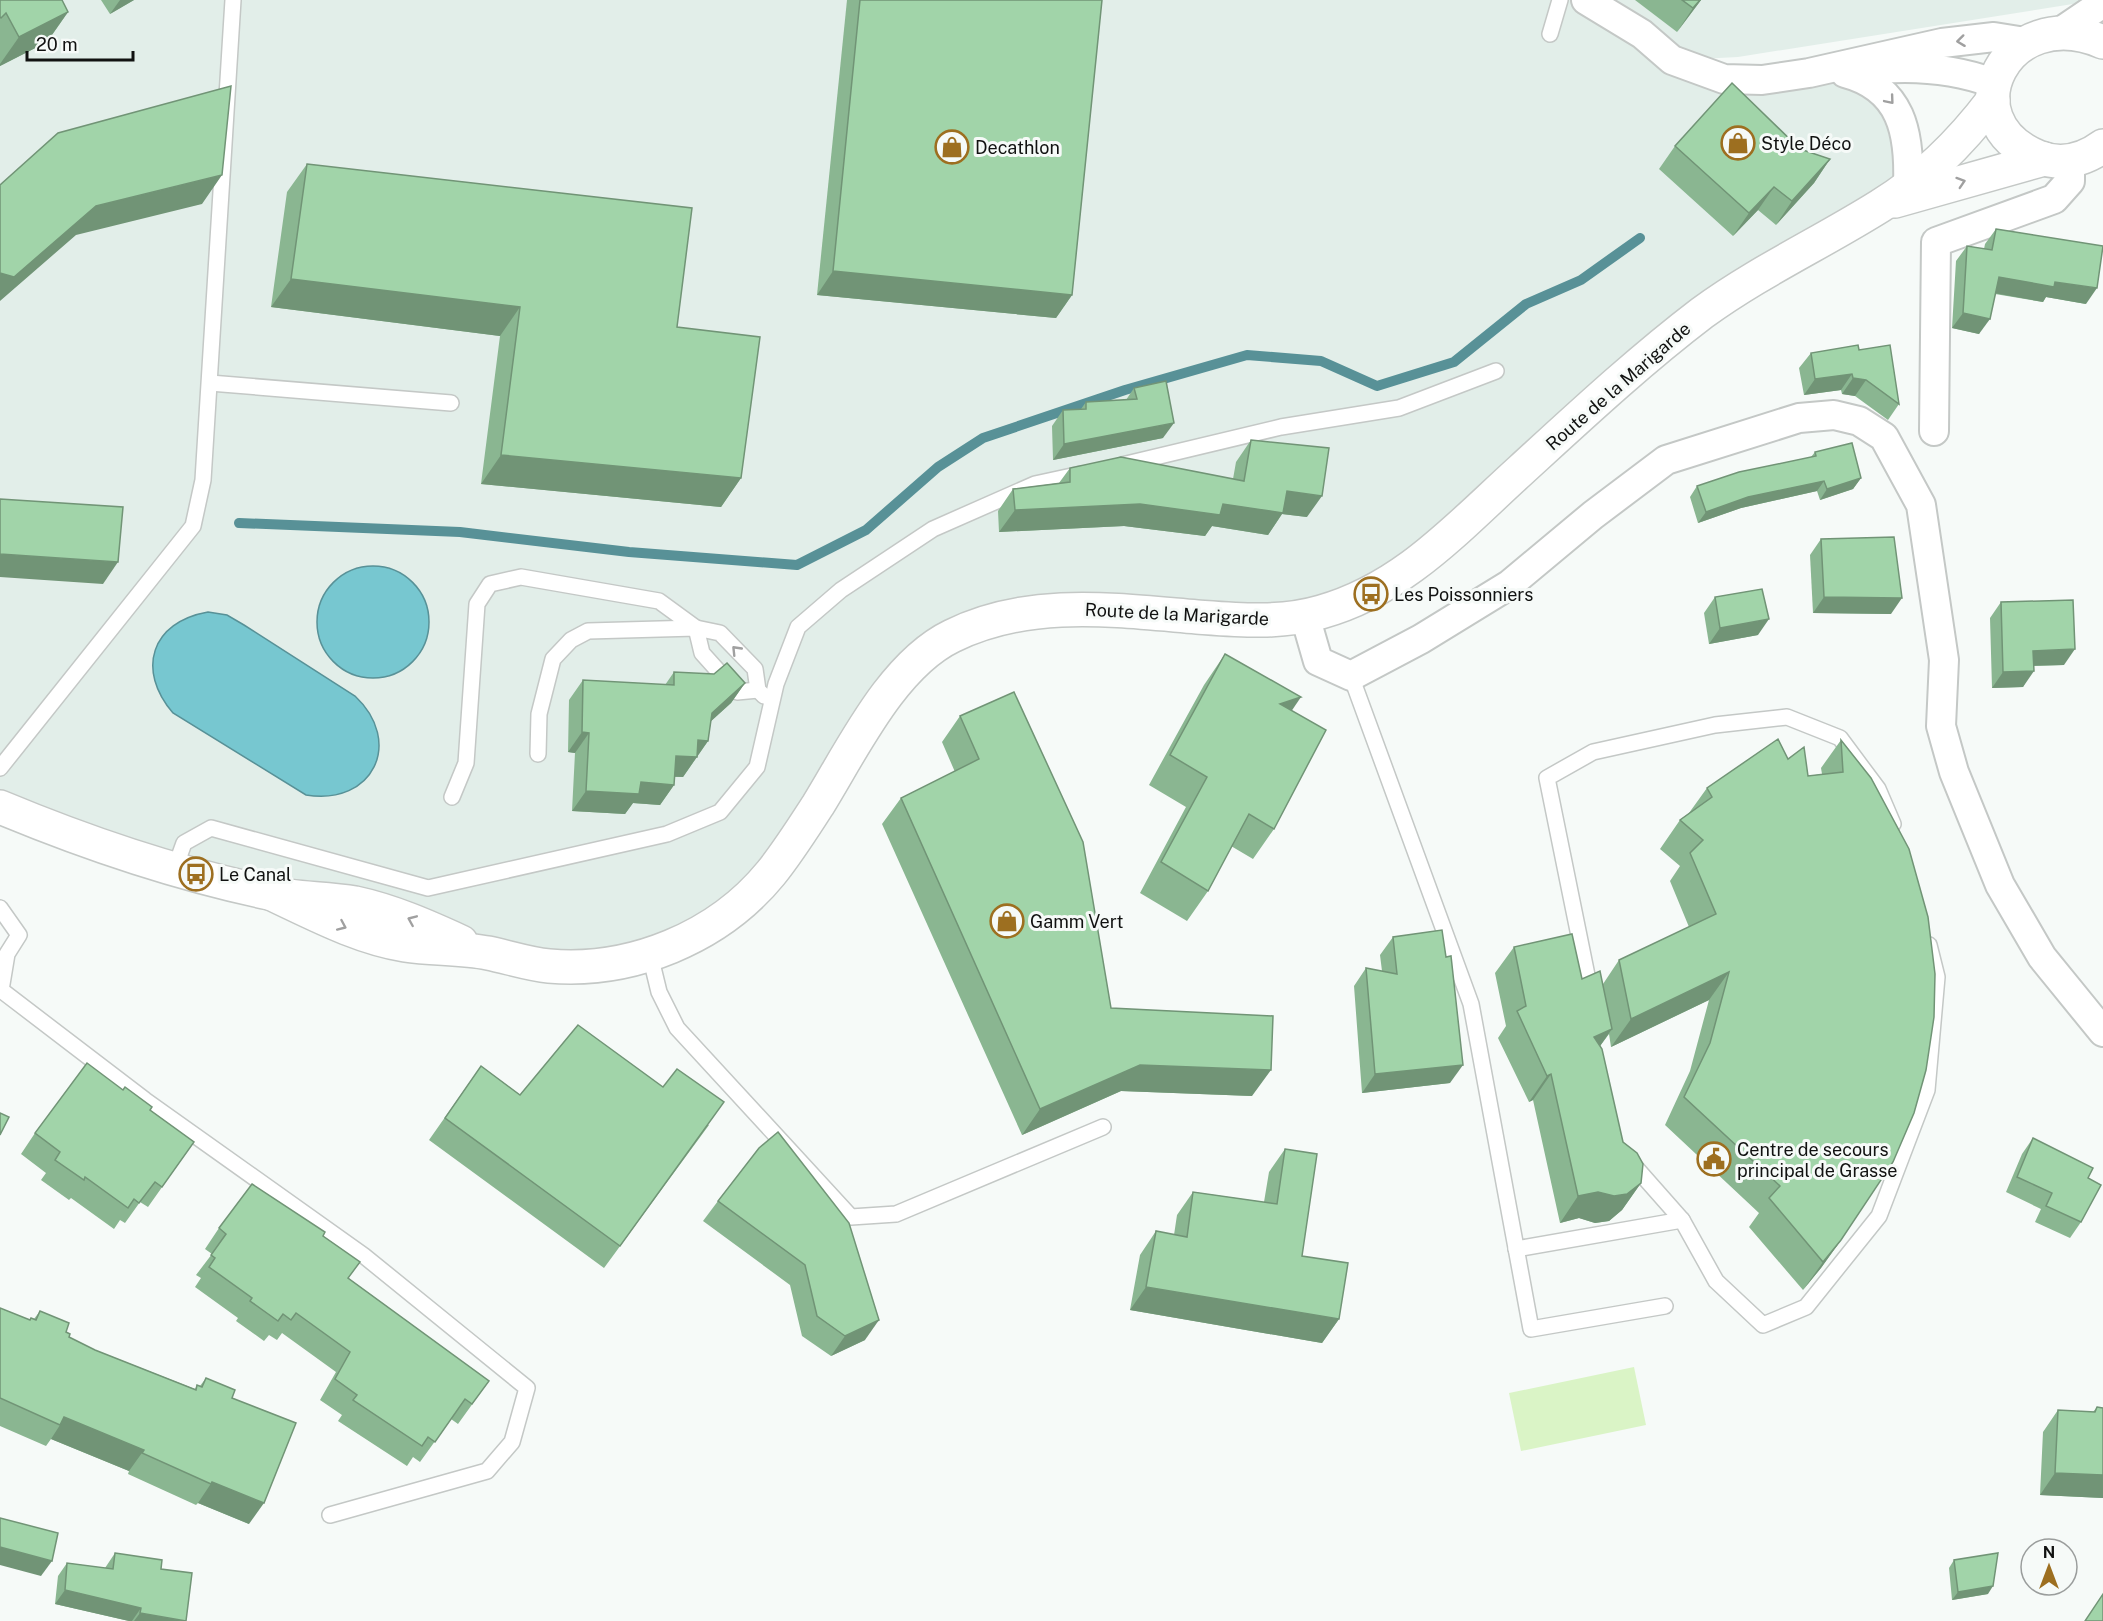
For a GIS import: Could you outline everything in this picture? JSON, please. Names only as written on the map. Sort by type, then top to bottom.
[{"type":"main road","points":[[2019,41],[2041,30],[2066,28],[2086,32],[2103,42]]},
{"type":"main road","name":"Route de la Marigarde","points":[[0,807],[78,837],[175,868],[270,893],[354,903],[405,917],[485,952],[546,966],[587,966],[623,962],[650,955],[693,937],[742,902],[768,877],[796,838],[881,703],[913,665],[947,638],[986,622],[1037,609],[1114,610],[1254,621],[1305,616],[1371,594],[1398,578],[1445,543],[1543,451],[1703,313],[1769,269],[1896,194],[1950,152],[1993,92],[1999,67],[2019,41]]},
{"type":"main road","points":[[1993,92],[1998,120],[2009,138],[2025,152],[2083,155]]},
{"type":"main road","name":"Route de la Marigarde","points":[[1896,194],[2083,155]]},
{"type":"street","points":[[1586,0],[1642,33],[1672,60],[1724,79],[1762,80],[1809,73],[1942,43],[1994,37],[2019,41]]},
{"type":"street","points":[[2066,28],[2103,3]]},
{"type":"street","points":[[1809,73],[1905,67],[1966,75],[1993,92]]},
{"type":"street","points":[[1840,72],[1865,78],[1896,106],[1908,148],[1896,194]]},
{"type":"street","points":[[1934,431],[1936,243],[2054,199],[2070,181],[2083,155]]},
{"type":"street","points":[[1305,616],[1318,661],[1351,676],[1421,639],[1509,585],[1593,515],[1666,460],[1799,418],[1834,415],[1859,421],[1884,437],[1922,505],[1944,660],[1941,726],[1954,772],[2006,896],[2042,957],[2103,1032]]},
{"type":"lane","points":[[0,768],[193,526],[203,480],[233,0]]},
{"type":"lane","points":[[1550,34],[1560,0]]},
{"type":"lane","points":[[175,868],[183,843],[211,828],[428,888],[667,834],[720,812],[757,767],[776,684],[798,627],[841,590],[933,529],[1035,483],[1281,426],[1399,408],[1496,371]]},
{"type":"lane","points":[[210,383],[451,403]]},
{"type":"lane","points":[[452,797],[466,763],[477,604],[490,584],[521,577],[659,601],[696,628],[702,653],[737,692],[758,690]]},
{"type":"lane","points":[[538,754],[539,714],[553,659],[572,640],[588,631],[696,628],[720,633],[755,669],[758,690],[771,704]]},
{"type":"lane","points":[[1351,676],[1471,1004],[1531,1329],[1665,1306]]},
{"type":"lane","points":[[1594,1012],[1547,778],[1593,752],[1714,725],[1787,717],[1840,738],[1878,789],[1898,838]]},
{"type":"lane","points":[[0,908],[19,935],[7,954],[1,990],[145,1100],[363,1255],[527,1388],[512,1442],[487,1471],[330,1515]]},
{"type":"lane","points":[[1620,1141],[1623,1153],[1682,1220],[1716,1281],[1763,1325],[1806,1307],[1879,1216],[1928,1090],[1937,977],[1926,934]]},
{"type":"lane","points":[[650,955],[659,992],[677,1028],[851,1217],[896,1214],[1103,1127]]},
{"type":"lane","points":[[1516,1249],[1682,1220]]},
{"type":"shaded area","points":[[0,0],[2098,0],[1738,57],[1680,60],[1730,79],[1852,72],[1906,142],[1881,209],[1781,266],[1336,611],[1096,615],[953,638],[849,746],[705,928],[521,974],[37,809],[0,793]]},
{"type":"green space","points":[[1634,1367],[1646,1425],[1521,1451],[1509,1393]]},
{"type":"water","points":[[373,566],[395,570],[413,582],[425,600],[429,622],[425,644],[413,662],[395,674],[373,678],[351,674],[333,662],[321,644],[317,622],[321,600],[333,582],[351,570]]},
{"type":"water","points":[[208,612],[227,615],[355,696],[370,714],[377,732],[379,750],[374,767],[364,781],[349,791],[329,796],[306,795],[173,713],[162,697],[155,680],[153,665],[155,650],[162,637],[173,626],[189,617]]},
{"type":"building","points":[[0,0],[62,0],[68,12],[19,37],[6,13],[0,17]]},
{"type":"building","name":"Decathlon","points":[[860,0],[1102,0],[1072,295],[833,271]]},
{"type":"building","points":[[1682,0],[1700,0],[1693,8]]},
{"type":"building","points":[[1732,83],[1800,149],[1830,159],[1792,201],[1774,187],[1749,213],[1675,146]]},
{"type":"building","points":[[231,86],[222,175],[96,206],[14,277],[0,273],[0,185],[58,133]]},
{"type":"building","points":[[307,164],[692,208],[677,327],[760,337],[741,478],[501,455],[520,307],[291,279]]},
{"type":"building","points":[[1996,229],[2103,246],[2097,288],[2055,282],[2054,287],[1999,277],[1990,319],[1963,313],[1967,246],[1992,250]]},
{"type":"building","points":[[1858,345],[1859,350],[1890,345],[1899,404],[1866,380],[1853,378],[1852,374],[1815,379],[1811,353]]},
{"type":"building","points":[[1166,381],[1174,423],[1064,444],[1063,410],[1086,409],[1086,402],[1137,399],[1134,388]]},
{"type":"building","points":[[1251,440],[1329,448],[1322,496],[1287,491],[1283,513],[1223,504],[1220,515],[1140,504],[1015,510],[1013,489],[1070,482],[1070,468],[1121,457],[1244,481]]},
{"type":"building","points":[[1852,443],[1861,478],[1827,489],[1824,481],[1748,497],[1706,512],[1697,486],[1739,472],[1816,456],[1815,452]]},
{"type":"building","points":[[0,499],[123,507],[118,562],[0,554]]},
{"type":"building","points":[[1894,537],[1902,598],[1824,597],[1821,539]]},
{"type":"building","points":[[1762,589],[1769,619],[1720,628],[1715,597]]},
{"type":"building","points":[[2073,600],[2075,649],[2033,651],[2034,671],[2003,672],[2001,602]]},
{"type":"building","points":[[1225,654],[1301,697],[1280,704],[1326,730],[1274,829],[1249,814],[1208,891],[1161,862],[1207,777],[1170,755]]},
{"type":"building","points":[[727,663],[745,683],[712,713],[708,741],[698,740],[697,757],[676,756],[674,785],[641,782],[639,794],[586,791],[589,733],[582,732],[583,680],[674,685],[674,672],[714,674]]},
{"type":"building","points":[[1014,692],[1083,842],[1111,1008],[1273,1016],[1271,1070],[1140,1065],[1040,1109],[901,798],[979,759],[960,716]]},
{"type":"building","points":[[1778,739],[1788,759],[1804,747],[1808,776],[1843,772],[1841,740],[1871,778],[1909,849],[1928,917],[1935,974],[1934,1017],[1926,1070],[1914,1113],[1893,1162],[1841,1240],[1823,1262],[1769,1198],[1780,1186],[1684,1097],[1710,1043],[1729,972],[1631,1019],[1619,960],[1716,914],[1690,853],[1703,840],[1680,820],[1712,797],[1707,788]]},
{"type":"building","points":[[1442,930],[1446,957],[1451,956],[1463,1065],[1375,1074],[1366,968],[1397,974],[1393,937]]},
{"type":"building","points":[[1572,934],[1582,979],[1600,971],[1612,1029],[1594,1037],[1602,1049],[1623,1142],[1637,1153],[1643,1164],[1641,1183],[1627,1194],[1614,1196],[1598,1192],[1578,1196],[1551,1074],[1547,1076],[1517,1011],[1526,1006],[1514,947]]},
{"type":"building","points":[[578,1025],[663,1087],[677,1069],[724,1102],[620,1246],[445,1118],[481,1066],[520,1095]]},
{"type":"building","points":[[87,1063],[123,1090],[125,1087],[152,1107],[150,1110],[194,1142],[162,1187],[155,1182],[139,1203],[134,1199],[128,1208],[85,1177],[84,1180],[55,1160],[60,1152],[35,1133]]},
{"type":"building","points":[[0,1113],[9,1117],[0,1135]]},
{"type":"building","points":[[778,1132],[849,1223],[879,1320],[845,1336],[817,1316],[805,1265],[718,1201],[759,1148]]},
{"type":"building","points":[[2033,1138],[2093,1168],[2088,1178],[2101,1185],[2081,1222],[2046,1206],[2052,1193],[2017,1177]]},
{"type":"building","points":[[1285,1149],[1317,1154],[1302,1256],[1348,1263],[1339,1319],[1146,1287],[1156,1231],[1187,1237],[1193,1192],[1277,1204]]},
{"type":"building","points":[[252,1184],[325,1232],[323,1236],[360,1262],[348,1278],[489,1381],[472,1404],[465,1399],[435,1442],[428,1437],[422,1446],[353,1400],[357,1395],[335,1379],[350,1352],[296,1313],[291,1320],[283,1314],[278,1321],[250,1301],[252,1298],[209,1267],[215,1258],[211,1255],[226,1234],[219,1228]]},
{"type":"building","points":[[0,1308],[30,1320],[31,1318],[36,1320],[40,1311],[69,1323],[66,1332],[70,1334],[69,1337],[95,1350],[196,1390],[197,1385],[202,1387],[206,1378],[235,1390],[232,1398],[296,1423],[264,1503],[212,1482],[211,1484],[142,1453],[144,1450],[64,1417],[60,1425],[0,1398]]},
{"type":"building","points":[[2097,1407],[2103,1408],[2103,1475],[2055,1473],[2058,1410],[2095,1412]]},
{"type":"building","points":[[0,1518],[58,1533],[52,1561],[0,1547]]},
{"type":"building","points":[[115,1553],[162,1560],[161,1569],[192,1573],[186,1621],[140,1613],[141,1608],[65,1590],[67,1563],[113,1569]]},
{"type":"building","points":[[1998,1553],[1993,1586],[1958,1592],[1954,1560]]},
{"type":"building","points":[[2103,1594],[2103,1621],[2085,1621]]},
{"type":"waterway","points":[[239,523],[460,532],[629,552],[797,565],[866,530],[938,467],[983,438],[1125,390],[1247,355],[1321,361],[1377,386],[1454,362],[1526,304],[1581,280],[1640,238]]},
{"type":"place","name":"Style Déco","points":[[1738,143]]},
{"type":"place","name":"Decathlon","points":[[952,147]]},
{"type":"place","name":"Les Poissonniers","points":[[1371,594]]},
{"type":"place","name":"Le Canal","points":[[196,874]]},
{"type":"place","name":"Gamm Vert","points":[[1007,921]]},
{"type":"place","name":"Centre de secours principal de Grasse","points":[[1714,1159]]}]
